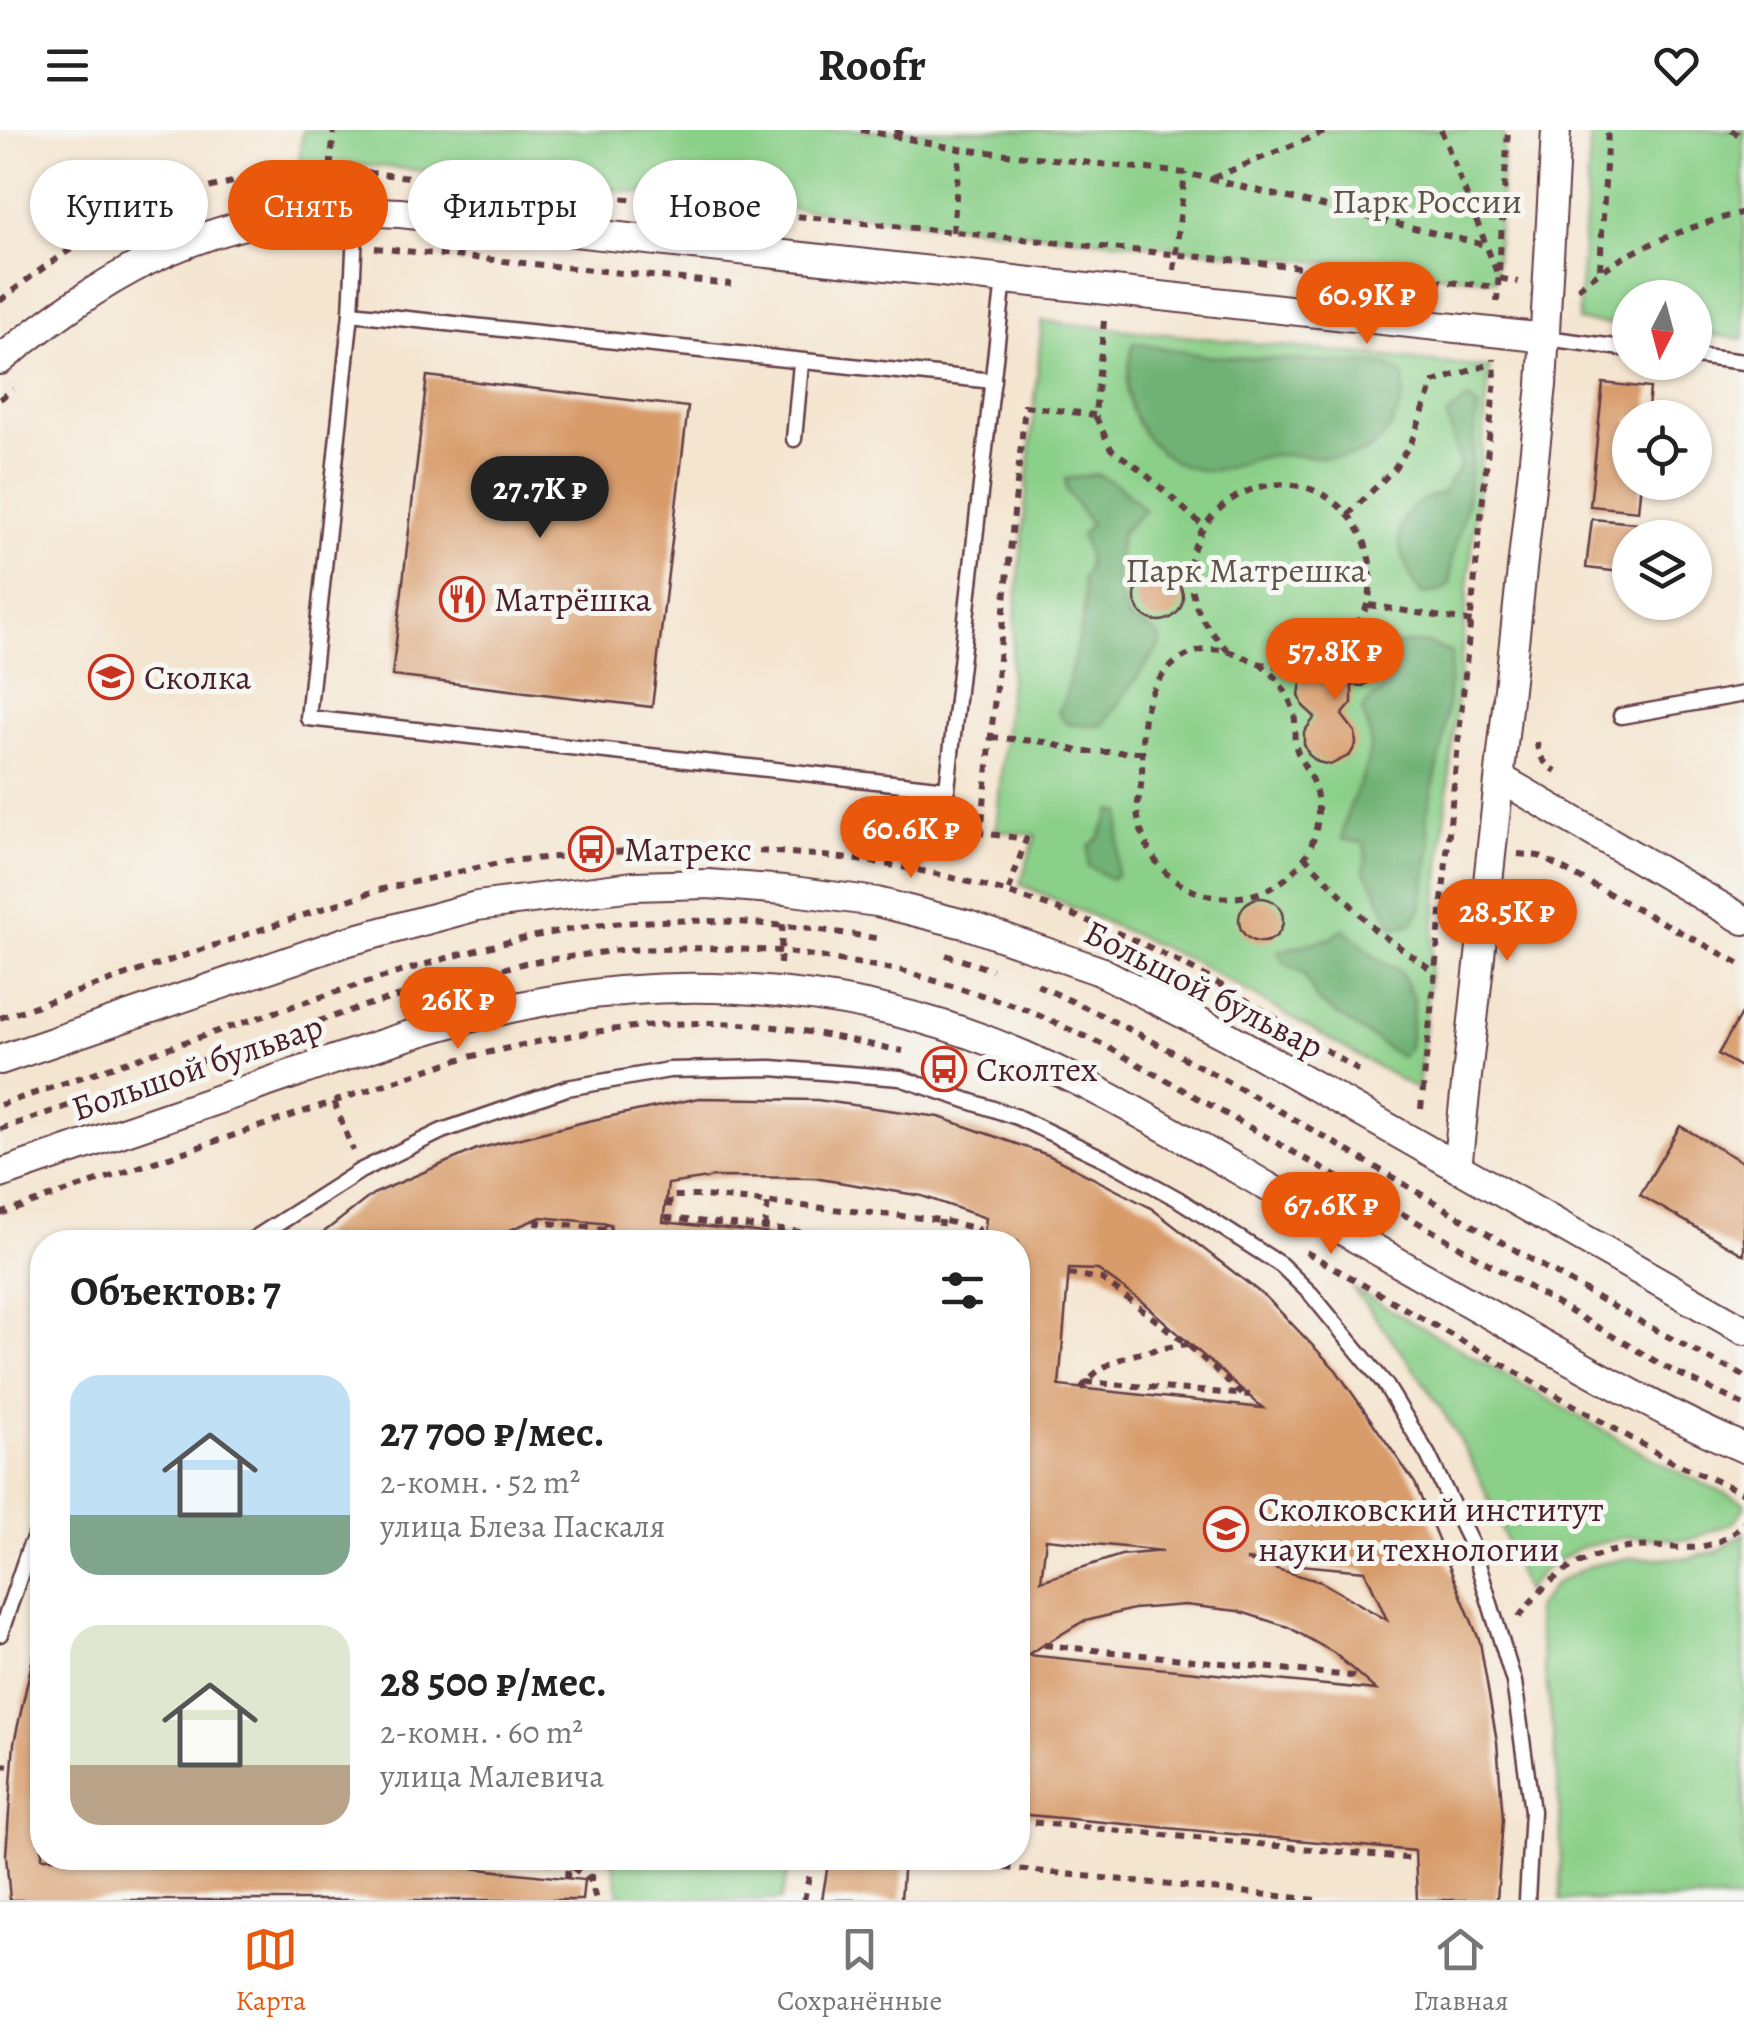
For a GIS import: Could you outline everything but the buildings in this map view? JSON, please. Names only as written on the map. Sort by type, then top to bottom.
[{"type":"street","points":[[1456,1168],[1491,851],[1558,340],[1556,130]]},
{"type":"street","points":[[388,214],[1558,340]]},
{"type":"street","points":[[0,360],[60,312],[168,248],[228,228]]},
{"type":"street","points":[[1500,778],[1744,920]]},
{"type":"street","name":"Большой бульвар","points":[[0,1060],[345,942],[477,906],[633,886],[708,884],[877,902],[968,924],[1100,971],[1227,1036],[1744,1330]]},
{"type":"street","name":"Большой бульвар","points":[[0,1174],[372,1047],[556,999],[633,990],[692,989],[755,991],[830,1000],[933,1022],[994,1042],[1090,1085],[1607,1380],[1744,1448]]},
{"type":"lane","points":[[354,250],[351,313],[308,718],[947,788],[1004,278]]},
{"type":"lane","points":[[351,313],[993,382]]},
{"type":"lane","points":[[1558,340],[1612,347]]},
{"type":"lane","points":[[1712,358],[1744,362]]},
{"type":"lane","points":[[794,439],[802,362]]},
{"type":"lane","points":[[1621,716],[1744,694]]},
{"type":"lane","points":[[268,1230],[360,1171],[442,1131],[567,1088],[669,1070],[771,1068],[900,1078],[1017,1117],[1111,1162],[1178,1198],[1281,1265],[1311,1294],[1385,1384],[1428,1455],[1474,1548],[1514,1682],[1532,1810],[1527,1900]]},
{"type":"lane","points":[[0,1634],[30,1547]]},
{"type":"path","points":[[331,160],[334,130]]},
{"type":"path","points":[[862,130],[918,143],[1212,178],[1486,246]]},
{"type":"path","points":[[895,130],[918,143]]},
{"type":"path","points":[[1212,178],[1329,130]]},
{"type":"path","points":[[1441,130],[1499,278]]},
{"type":"path","points":[[1421,1109],[1495,379],[1508,130]]},
{"type":"path","points":[[1600,270],[1608,130]]},
{"type":"path","points":[[1731,130],[1744,138]]},
{"type":"path","points":[[951,246],[960,148]]},
{"type":"path","points":[[1174,270],[1185,173]]},
{"type":"path","points":[[1558,340],[1572,292],[1600,270],[1663,239],[1744,212]]},
{"type":"path","points":[[388,249],[744,286]]},
{"type":"path","points":[[1499,278],[1516,282]]},
{"type":"path","points":[[1086,320],[1123,323]]},
{"type":"path","points":[[1104,321],[1095,415],[1111,448],[1204,527]]},
{"type":"path","points":[[1474,361],[1493,363]]},
{"type":"path","points":[[1348,515],[1394,469],[1411,443],[1434,382],[1493,363]]},
{"type":"path","points":[[0,399],[14,387]]},
{"type":"path","points":[[1009,891],[1026,839],[980,833],[1026,406],[1095,415]]},
{"type":"path","points":[[1228,651],[1207,627],[1192,595],[1191,560],[1204,527],[1228,501],[1260,486],[1278,484],[1313,490],[1329,498],[1348,515],[1369,554],[1368,604],[1347,636],[1318,657],[1284,665],[1260,663],[1228,651],[1198,650],[1182,657],[1161,678],[1148,702],[1141,752],[1139,828],[1154,861],[1180,885],[1213,897],[1248,896],[1280,881],[1304,856],[1317,823],[1316,788],[1296,747],[1296,725],[1288,697],[1260,663]]},
{"type":"path","points":[[1368,604],[1473,622]]},
{"type":"path","points":[[1536,734],[1538,753],[1544,763],[1560,773]]},
{"type":"path","points":[[991,737],[1045,742],[1082,752],[1141,752]]},
{"type":"path","points":[[1448,846],[1539,856],[1744,966]]},
{"type":"path","points":[[1304,856],[1374,928],[1435,972]]},
{"type":"path","points":[[0,1214],[457,1060],[526,1043],[671,1025],[774,1027],[904,1051]]},
{"type":"path","points":[[334,1102],[343,1126]]},
{"type":"path","points":[[785,1230],[666,1217],[670,1196],[941,1220],[978,1230]]},
{"type":"path","points":[[766,1228],[768,1202]]},
{"type":"path","points":[[940,1230],[941,1220]]},
{"type":"path","points":[[537,1230],[538,1222],[606,1226],[606,1230]]},
{"type":"path","points":[[1291,1243],[1673,1462],[1744,1493]]},
{"type":"path","points":[[1068,1274],[1102,1278],[1145,1307],[1189,1343],[1246,1395],[1083,1385],[1100,1370],[1137,1352],[1189,1343]]},
{"type":"path","points":[[1528,1605],[1550,1578],[1583,1560],[1629,1547],[1689,1550],[1714,1544],[1744,1522]]},
{"type":"path","points":[[1044,1645],[1361,1677]]},
{"type":"path","points":[[0,1765],[12,1766]]},
{"type":"path","points":[[1030,1823],[1415,1859]]},
{"type":"path","points":[[567,1878],[568,1870]]},
{"type":"path","points":[[576,1870],[592,1881]]},
{"type":"path","points":[[592,1870],[596,1900]]},
{"type":"path","points":[[804,1900],[810,1870]]},
{"type":"path","points":[[1026,1870],[1318,1900]]},
{"type":"green space","name":"Парк России","points":[[303,130],[1504,130],[1495,280],[797,209],[797,160],[633,160],[633,192],[613,190],[613,160],[408,160],[408,169],[388,167],[388,160],[299,160]]},
{"type":"green space","points":[[1591,130],[1744,130],[1744,339],[1712,335],[1712,280],[1612,280],[1612,324],[1578,321]]},
{"type":"green space","name":"Парк Матрешка","points":[[1042,321],[1490,368],[1418,1090],[1197,963],[1020,884],[1036,835],[996,830]]},
{"type":"green space","points":[[1133,343],[1207,356],[1386,365],[1404,376],[1402,399],[1384,437],[1357,454],[1273,455],[1221,469],[1188,467],[1161,452],[1149,440],[1133,412],[1127,384]]},
{"type":"green space","points":[[1467,399],[1478,407],[1466,508],[1452,559],[1450,585],[1438,592],[1421,594],[1401,548],[1403,521],[1423,500],[1442,493],[1460,466],[1447,416]]},
{"type":"green space","points":[[1096,474],[1117,484],[1145,510],[1121,533],[1115,581],[1127,618],[1158,634],[1161,644],[1102,726],[1067,724],[1058,713],[1082,623],[1082,579],[1088,563],[1081,536],[1090,524],[1067,491],[1065,479]]},
{"type":"green space","points":[[1429,644],[1452,653],[1444,739],[1426,817],[1431,845],[1421,909],[1412,924],[1394,928],[1364,871],[1364,843],[1342,839],[1369,756],[1370,739],[1362,710],[1385,690],[1395,667],[1388,646]]},
{"type":"green space","points":[[1112,810],[1121,813],[1116,875],[1111,879],[1088,866],[1089,846],[1099,838]]},
{"type":"green space","points":[[1344,928],[1377,959],[1400,971],[1414,1001],[1409,1047],[1401,1057],[1318,1002],[1303,973],[1284,963],[1278,951],[1332,938]]},
{"type":"green space","points":[[1352,1288],[1670,1468],[1744,1502],[1744,1508],[1734,1522],[1690,1540],[1626,1537],[1579,1548],[1544,1569],[1525,1592],[1464,1447],[1430,1391]]},
{"type":"green space","points":[[1744,1533],[1744,1900],[1560,1900],[1559,1789],[1535,1609],[1556,1583],[1589,1566],[1630,1558],[1689,1558],[1718,1551]]},
{"type":"green space","points":[[614,1870],[788,1870],[781,1900],[620,1900]]},
{"type":"place","name":"Матрёшка","points":[[462,599]]},
{"type":"place","name":"Сколка","points":[[111,677]]},
{"type":"place","name":"Матрекс","points":[[591,849]]},
{"type":"place","name":"Сколтех","points":[[944,1069]]},
{"type":"place","name":"Сколковский институт науки и технологии","points":[[1226,1529]]}]
